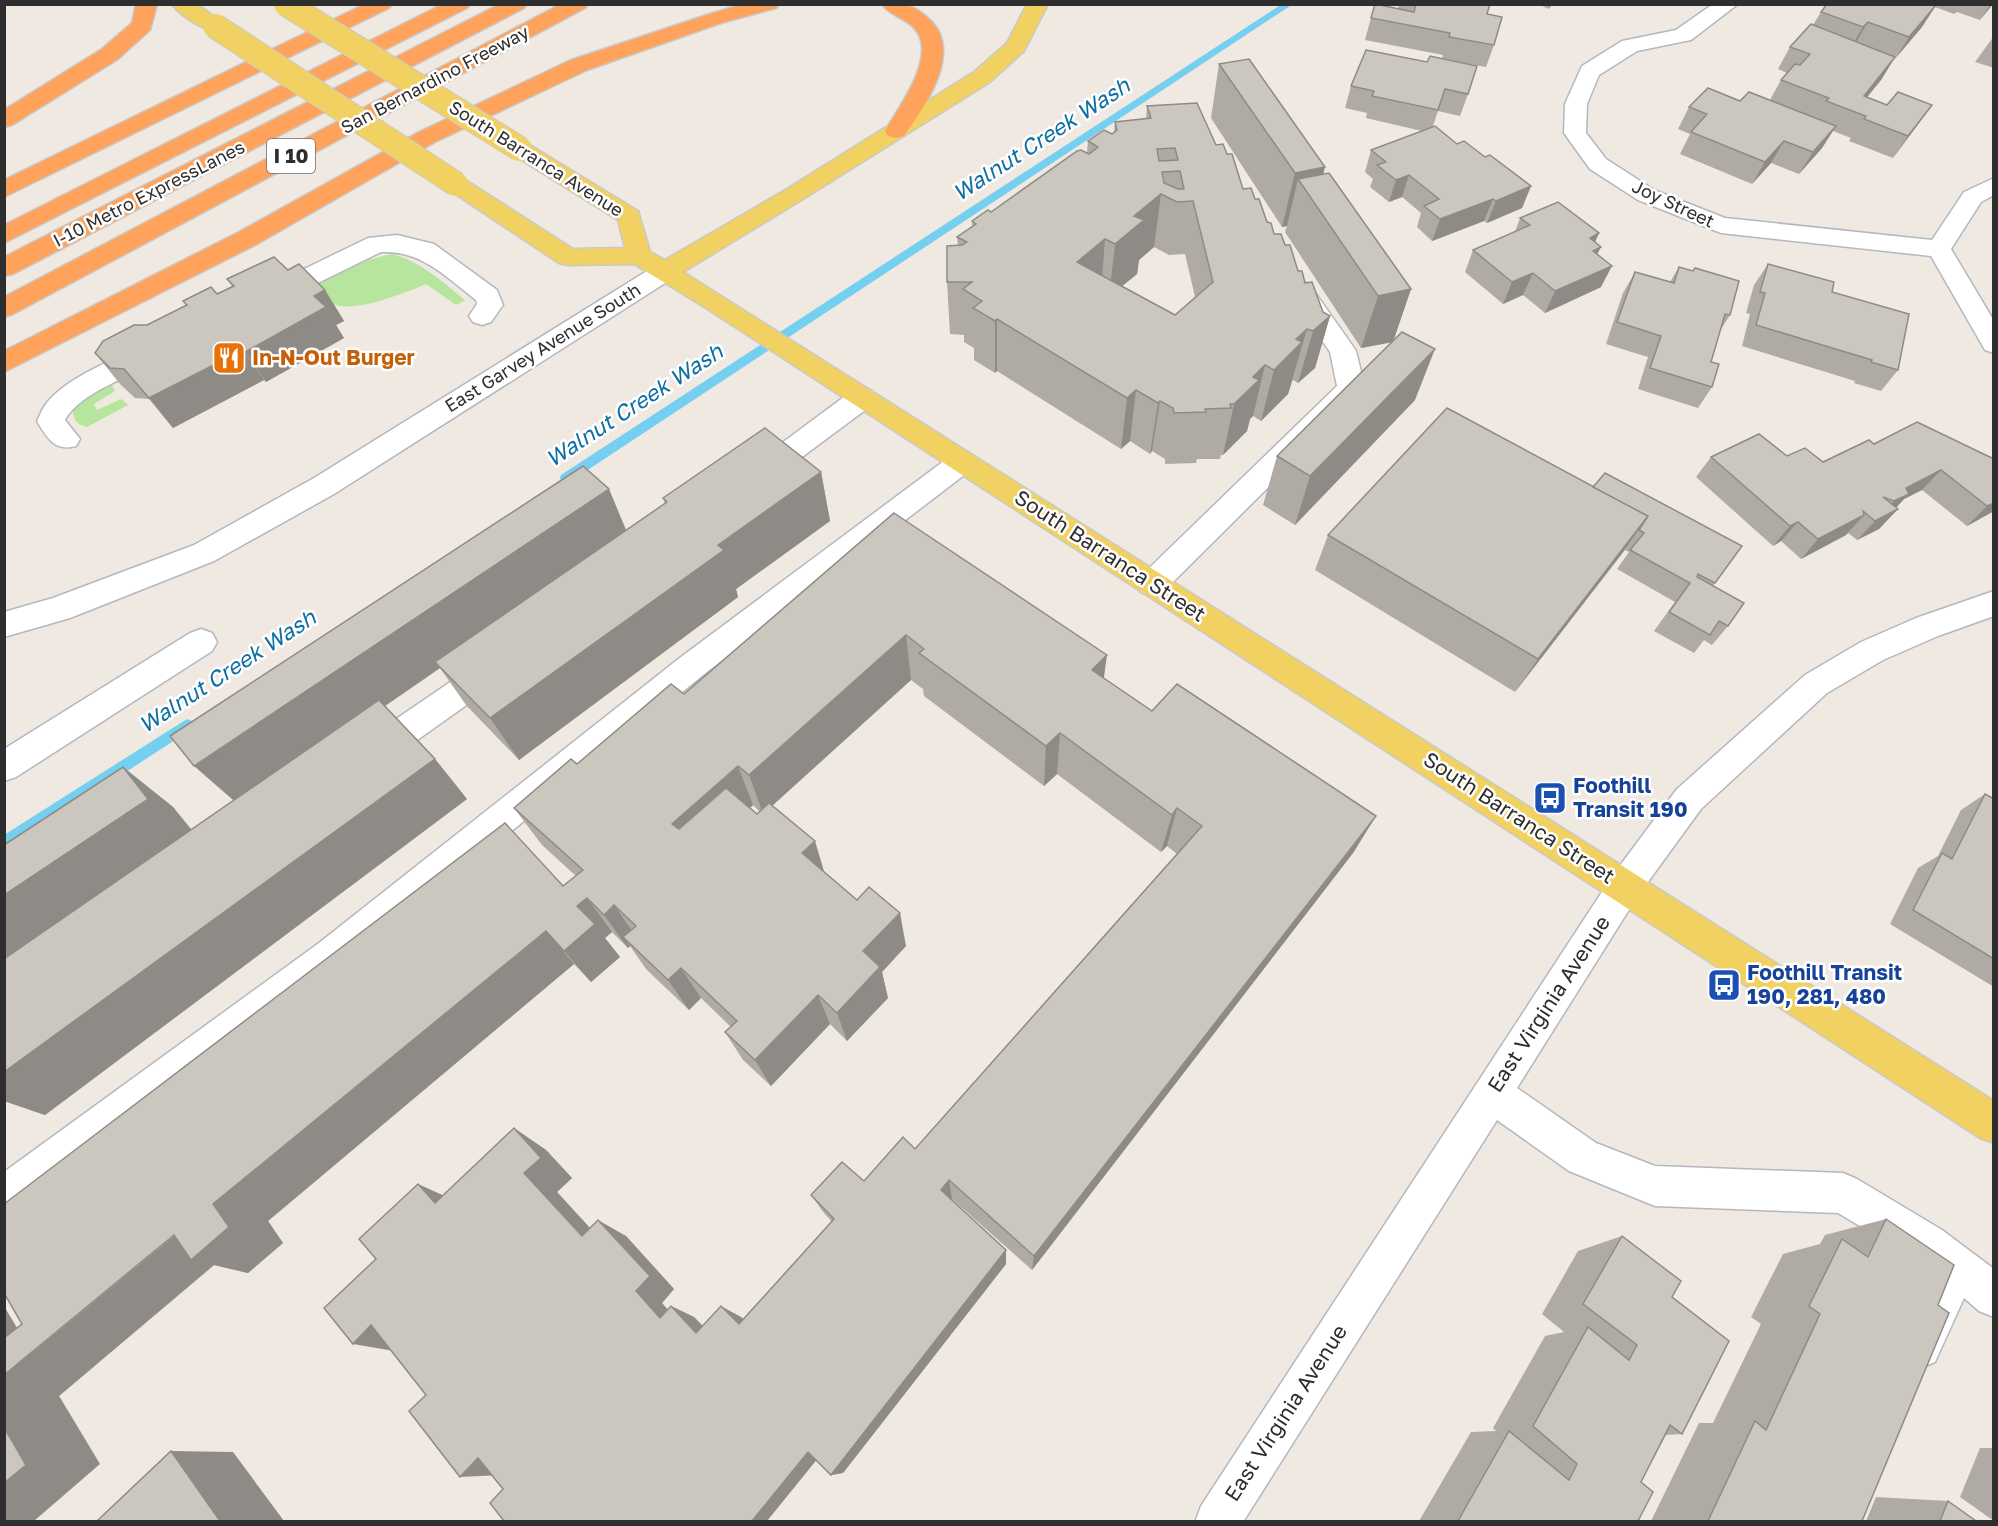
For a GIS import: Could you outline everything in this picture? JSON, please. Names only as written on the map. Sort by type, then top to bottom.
[{"type":"highway","points":[[4,120],[110,54],[142,25],[147,4]]},
{"type":"highway","points":[[272,57],[341,4]]},
{"type":"highway","points":[[4,190],[382,4]]},
{"type":"highway","name":"I-10 Metro ExpressLanes","points":[[4,235],[460,4]]},
{"type":"highway","name":"I-10 Metro ExpressLanes","points":[[4,268],[517,4]]},
{"type":"highway","name":"San Bernardino Freeway","points":[[4,308],[578,4]]},
{"type":"highway","points":[[4,363],[248,238],[427,137],[579,65],[714,19],[769,4]]},
{"type":"highway","points":[[892,4],[908,11],[921,21],[930,30],[933,42],[926,81],[896,131]]},
{"type":"main road","points":[[182,4],[568,256],[639,256]]},
{"type":"main road","name":"South Barranca Avenue","points":[[286,4],[629,216],[639,256]]},
{"type":"main road","name":"East Garvey Avenue South","points":[[664,272],[982,77],[1016,46],[1038,4]]},
{"type":"main road","name":"South Barranca Street","points":[[639,256],[715,302],[1994,1124]]},
{"type":"street","name":"Joy Street","points":[[1728,4],[1683,35],[1630,46],[1590,71],[1576,104],[1575,133],[1598,164],[1646,195],[1721,225],[1939,249]]},
{"type":"street","points":[[1994,185],[1972,196],[1939,249],[1994,344]]},
{"type":"street","points":[[247,307],[377,244],[397,243],[425,250],[488,296],[490,306],[482,316]]},
{"type":"street","name":"East Garvey Avenue South","points":[[4,625],[59,609],[204,553],[324,486],[664,272]]},
{"type":"street","points":[[1152,584],[1351,388],[1343,351],[1289,273]]},
{"type":"street","points":[[66,439],[51,421],[52,415],[69,398],[175,343]]},
{"type":"street","points":[[733,493],[862,398]]},
{"type":"street","points":[[4,1197],[332,955],[692,666],[962,462]]},
{"type":"street","name":"East Virginia Avenue","points":[[1217,1521],[1624,886],[1689,800],[1816,684],[1872,651],[1927,627],[1994,603]]},
{"type":"street","points":[[4,767],[201,642]]},
{"type":"street","points":[[348,771],[523,647]]},
{"type":"street","points":[[1491,1093],[1583,1157],[1655,1186],[1843,1193],[1928,1244],[1994,1296]]},
{"type":"street","points":[[1904,1384],[1956,1268]]},
{"type":"green space","points":[[392,254],[422,267],[465,300],[456,305],[426,284],[377,302],[338,306],[329,302],[312,285],[360,263]]},
{"type":"green space","points":[[111,383],[115,391],[94,404],[97,410],[121,399],[128,405],[87,427],[78,423],[73,408],[83,398]]},
{"type":"building","points":[[1375,4],[1414,12],[1416,4],[1490,4],[1487,14],[1502,17],[1494,45],[1449,37],[1450,33],[1371,18]]},
{"type":"building","points":[[1827,4],[1936,5],[1909,37],[1868,22],[1863,27],[1821,12]]},
{"type":"building","points":[[1811,24],[1895,57],[1864,96],[1887,105],[1898,92],[1932,105],[1908,136],[1864,119],[1866,116],[1826,101],[1829,98],[1781,80],[1795,64],[1800,65],[1810,54],[1790,47]]},
{"type":"building","points":[[1366,50],[1427,62],[1430,56],[1477,66],[1468,94],[1445,89],[1438,110],[1372,96],[1374,91],[1351,86]]},
{"type":"building","points":[[1249,59],[1325,167],[1295,173],[1219,64]]},
{"type":"building","points":[[1708,88],[1740,101],[1749,92],[1836,126],[1813,152],[1784,141],[1765,162],[1691,132],[1707,114],[1689,107]]},
{"type":"building","points":[[1197,103],[1216,145],[1223,144],[1227,154],[1232,154],[1243,189],[1251,188],[1255,199],[1259,199],[1274,234],[1281,234],[1285,245],[1290,245],[1298,271],[1302,271],[1305,283],[1312,282],[1323,312],[1330,316],[1313,331],[1307,329],[1296,339],[1302,342],[1274,370],[1265,365],[1253,377],[1259,380],[1234,404],[1230,404],[1231,408],[1205,409],[1206,412],[1174,413],[1173,408],[1160,401],[1158,403],[1136,390],[1127,398],[997,319],[995,321],[973,308],[982,301],[963,289],[972,282],[947,282],[947,246],[962,245],[967,242],[957,237],[976,224],[972,221],[988,210],[991,212],[1077,151],[1081,150],[1089,154],[1098,147],[1088,141],[1104,130],[1112,134],[1117,130],[1115,122],[1151,118],[1147,106]],"holes":[[[1175,148],[1178,160],[1159,161],[1157,149]],[[1180,171],[1184,189],[1164,183],[1162,172]],[[1161,194],[1177,202],[1193,201],[1213,282],[1175,315],[1077,262],[1105,239],[1115,244],[1144,220],[1134,216]]]},
{"type":"building","points":[[1435,126],[1457,144],[1464,141],[1485,157],[1490,155],[1531,186],[1496,201],[1493,199],[1440,219],[1424,206],[1439,199],[1409,175],[1396,180],[1377,165],[1386,162],[1371,150]]},
{"type":"building","points":[[1329,173],[1411,289],[1378,296],[1298,179]]},
{"type":"building","points":[[1558,202],[1599,233],[1590,238],[1601,247],[1593,251],[1612,266],[1555,291],[1533,273],[1512,282],[1473,250],[1530,225],[1520,218]]},
{"type":"building","points":[[274,257],[288,270],[299,264],[325,290],[314,296],[326,307],[245,352],[243,350],[149,398],[124,369],[110,368],[95,353],[103,341],[134,325],[147,325],[187,305],[183,301],[211,287],[217,294],[234,286],[227,279]]},
{"type":"building","points":[[1768,264],[1834,282],[1832,292],[1909,314],[1898,370],[1756,325],[1765,293],[1760,292]]},
{"type":"building","points":[[1679,267],[1693,271],[1695,268],[1739,281],[1730,315],[1725,314],[1711,362],[1719,364],[1712,387],[1650,368],[1661,336],[1617,322],[1635,272],[1674,283]]},
{"type":"building","points":[[1402,332],[1435,349],[1310,476],[1277,456]]},
{"type":"building","points":[[1447,408],[1648,516],[1538,659],[1328,535]]},
{"type":"building","points":[[1917,422],[1994,459],[1994,503],[1987,506],[1941,470],[1906,488],[1909,494],[1894,501],[1883,497],[1898,509],[1875,521],[1863,511],[1864,515],[1818,539],[1798,522],[1790,526],[1711,457],[1759,434],[1787,456],[1805,448],[1823,462],[1869,440],[1874,444]]},
{"type":"building","points":[[765,428],[821,472],[718,545],[724,550],[490,718],[435,662],[667,502],[663,498]]},
{"type":"building","points":[[583,466],[609,489],[194,766],[170,736]]},
{"type":"building","points":[[1605,473],[1742,546],[1715,583],[1698,574],[1697,577],[1744,603],[1728,626],[1719,621],[1710,635],[1669,612],[1690,583],[1630,550],[1644,533],[1639,530],[1648,516],[1593,487]]},
{"type":"building","points":[[894,513],[1107,655],[1092,670],[1152,711],[1177,684],[1376,816],[1034,1256],[949,1180],[941,1190],[1006,1250],[831,1475],[808,1452],[752,1521],[504,1521],[490,1503],[503,1489],[478,1458],[460,1477],[409,1411],[426,1395],[371,1325],[353,1344],[324,1308],[376,1259],[359,1239],[418,1184],[435,1203],[514,1128],[541,1158],[524,1173],[582,1236],[598,1220],[650,1276],[636,1291],[660,1318],[671,1306],[696,1333],[721,1306],[739,1324],[834,1219],[811,1195],[842,1162],[864,1181],[903,1137],[915,1149],[1202,826],[1177,808],[1172,815],[1060,733],[1046,746],[919,653],[924,649],[906,635],[749,775],[738,766],[672,824],[679,829],[726,788],[757,814],[769,803],[815,841],[802,853],[857,900],[869,887],[900,913],[863,951],[880,967],[837,1013],[818,995],[755,1060],[725,1032],[737,1021],[681,968],[668,980],[623,937],[636,926],[614,905],[604,915],[587,898],[577,906],[595,924],[564,951],[546,931],[213,1204],[229,1227],[191,1260],[174,1235],[4,1375],[4,1338],[22,1324],[4,1293],[4,1204],[505,823],[563,886],[583,870],[514,808],[571,759],[577,764],[671,684],[684,694]]},
{"type":"building","points":[[379,700],[435,759],[4,1072],[4,959]]},
{"type":"building","points":[[123,767],[148,799],[4,895],[4,845]]},
{"type":"building","points":[[1985,794],[1994,799],[1994,959],[1913,910],[1942,853],[1952,859]]},
{"type":"building","points":[[1886,1219],[1954,1265],[1938,1305],[1949,1313],[1862,1521],[1708,1521],[1755,1421],[1766,1430],[1820,1314],[1809,1306],[1842,1239],[1868,1257]]},
{"type":"building","points":[[1622,1236],[1681,1281],[1672,1297],[1729,1341],[1682,1434],[1670,1425],[1641,1482],[1653,1492],[1638,1521],[1458,1521],[1509,1431],[1569,1480],[1577,1464],[1533,1426],[1588,1327],[1629,1360],[1637,1345],[1583,1304]]},
{"type":"building","points":[[4,1427],[26,1465],[4,1483]]},
{"type":"building","points":[[171,1451],[220,1521],[97,1521]]},
{"type":"building","points":[[1948,1501],[1976,1521],[1940,1521]]},
{"type":"waterway","name":"Walnut Creek Wash","points":[[566,478],[1289,4]]},
{"type":"waterway","name":"Walnut Creek Wash","points":[[4,844],[187,725]]},
{"type":"place","name":"In-N-Out Burger","points":[[229,358]]},
{"type":"place","name":"Foothill Transit 190","points":[[1550,798]]},
{"type":"place","name":"Foothill Transit 190, 281, 480","points":[[1724,985]]}]
